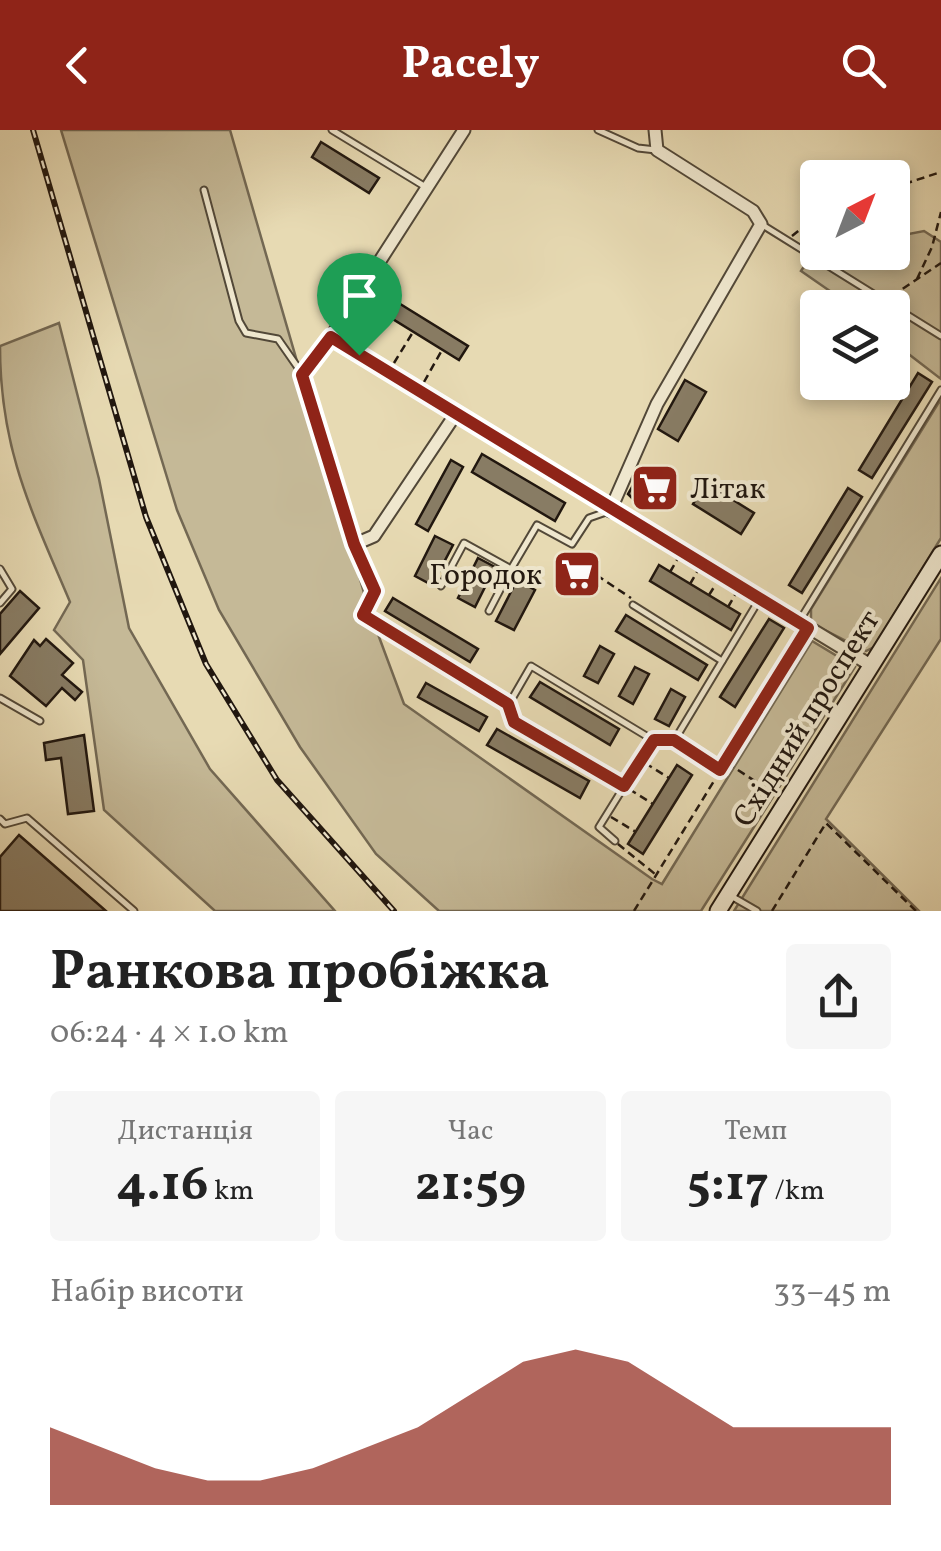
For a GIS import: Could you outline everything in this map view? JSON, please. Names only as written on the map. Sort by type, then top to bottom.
[{"type":"main road","name":"Східний проспект","points":[[718,911],[941,554]]},
{"type":"street","points":[[363,615],[375,591],[354,544],[302,375],[331,337],[464,130]]},
{"type":"street","points":[[610,511],[657,404],[761,224],[753,211],[656,150],[655,130]]},
{"type":"street","points":[[331,337],[610,511],[872,666]]},
{"type":"street","points":[[354,544],[374,536],[455,416]]},
{"type":"lane","points":[[332,130],[426,188]]},
{"type":"lane","points":[[598,130],[656,150]]},
{"type":"lane","points":[[204,190],[239,321],[246,333],[278,339],[302,375]]},
{"type":"lane","points":[[761,224],[870,290]]},
{"type":"lane","points":[[910,316],[941,336]]},
{"type":"lane","points":[[803,626],[941,390]]},
{"type":"lane","points":[[490,612],[537,525],[572,544],[589,518],[610,511]]},
{"type":"lane","points":[[441,586],[464,543],[511,569]]},
{"type":"lane","points":[[0,569],[12,589],[0,603]]},
{"type":"lane","points":[[508,704],[531,666],[654,740],[674,740],[759,600]]},
{"type":"lane","points":[[633,605],[722,661]]},
{"type":"lane","points":[[363,615],[508,704],[514,722],[624,786]]},
{"type":"lane","points":[[0,698],[40,722]]},
{"type":"lane","points":[[615,841],[598,827],[654,740]]},
{"type":"lane","points":[[2,824],[27,818],[134,911]]},
{"type":"lane","points":[[728,895],[757,911]]},
{"type":"path","points":[[910,182],[941,172]]},
{"type":"path","points":[[917,279],[932,247],[941,212]]},
{"type":"path","points":[[788,238],[800,229]]},
{"type":"path","points":[[901,290],[941,263]]},
{"type":"path","points":[[359,355],[384,314]]},
{"type":"path","points":[[388,373],[413,332]]},
{"type":"path","points":[[418,392],[442,350]]},
{"type":"path","points":[[572,544],[569,558],[630,594],[633,605]]},
{"type":"path","points":[[670,572],[681,554]]},
{"type":"path","points":[[690,584],[701,565]]},
{"type":"path","points":[[709,595],[720,577]]},
{"type":"path","points":[[728,607],[739,588]]},
{"type":"path","points":[[634,911],[726,762],[803,626]]},
{"type":"path","points":[[674,740],[720,770]]},
{"type":"path","points":[[641,760],[669,778]]},
{"type":"path","points":[[726,762],[786,802]]},
{"type":"path","points":[[624,786],[653,804]]},
{"type":"path","points":[[607,814],[636,832]]},
{"type":"path","points":[[772,911],[826,823],[916,911]]},
{"type":"path","points":[[615,841],[656,875]]},
{"type":"shaded area","points":[[61,130],[230,130],[369,610],[404,704],[652,879],[662,884],[812,641],[855,667],[701,911],[439,911],[376,854],[300,747],[219,610],[177,510]]},
{"type":"shaded area","points":[[924,231],[941,242],[941,379],[910,355],[910,290],[828,290],[801,271],[910,270],[910,234]]},
{"type":"shaded area","points":[[59,323],[99,479],[129,628],[210,769],[335,911],[215,911],[104,810],[83,660],[54,630],[70,602],[20,478],[1,383],[0,346]]},
{"type":"shaded area","points":[[941,399],[941,538],[874,647],[866,651],[811,623],[811,609]]},
{"type":"shaded area","points":[[941,578],[941,639],[826,819],[919,911],[734,911]]},
{"type":"building","points":[[321,142],[379,178],[369,193],[312,157]]},
{"type":"building","points":[[384,294],[468,346],[459,360],[375,308]]},
{"type":"building","points":[[918,373],[932,382],[872,478],[859,470],[902,400],[910,400],[910,386]]},
{"type":"building","points":[[685,380],[706,392],[678,441],[658,429]]},
{"type":"building","points":[[482,454],[565,503],[555,521],[472,472]]},
{"type":"building","points":[[451,460],[463,467],[428,531],[416,524]]},
{"type":"building","name":"Літак","points":[[642,470],[676,491],[667,506],[644,491],[634,500],[628,494]]},
{"type":"building","points":[[706,483],[754,513],[741,534],[693,504]]},
{"type":"building","points":[[848,488],[862,497],[802,593],[789,585]]},
{"type":"building","points":[[435,536],[453,545],[432,585],[415,576]]},
{"type":"building","points":[[478,558],[495,567],[475,607],[458,598]]},
{"type":"building","points":[[659,565],[740,614],[731,630],[650,581]]},
{"type":"building","name":"Городок","points":[[571,567],[594,581],[591,594],[569,593]]},
{"type":"building","points":[[517,580],[535,590],[514,630],[496,621]]},
{"type":"building","points":[[20,591],[39,608],[0,654],[0,614]]},
{"type":"building","points":[[393,598],[478,649],[470,662],[385,611]]},
{"type":"building","points":[[626,615],[707,665],[698,680],[616,631]]},
{"type":"building","points":[[769,619],[784,628],[735,707],[720,697]]},
{"type":"building","points":[[46,639],[73,663],[62,675],[82,692],[75,700],[62,688],[46,706],[10,676],[34,640],[40,646]]},
{"type":"building","points":[[600,646],[614,654],[598,683],[584,676]]},
{"type":"building","points":[[635,667],[649,674],[633,704],[619,696]]},
{"type":"building","points":[[540,682],[619,729],[610,745],[530,697]]},
{"type":"building","points":[[426,683],[487,717],[479,731],[418,697]]},
{"type":"building","points":[[671,689],[685,697],[669,726],[655,719]]},
{"type":"building","points":[[497,729],[589,781],[580,798],[487,745]]},
{"type":"building","points":[[84,735],[94,811],[68,814],[61,758],[46,760],[44,743]]},
{"type":"building","points":[[677,765],[692,775],[643,854],[628,844]]},
{"type":"building","points":[[19,835],[106,911],[0,911],[0,857]]},
{"type":"railway","points":[[33,130],[146,517],[206,664],[277,780],[394,911]]},
{"type":"place","name":"Літак","points":[[655,488]]},
{"type":"place","name":"Городок","points":[[577,574]]},
{"type":"route","points":[[331,337],[359,355],[808,628],[720,770],[674,740],[654,740],[624,786],[514,722],[508,704],[363,615],[375,591],[354,544],[302,375],[331,337]]}]
